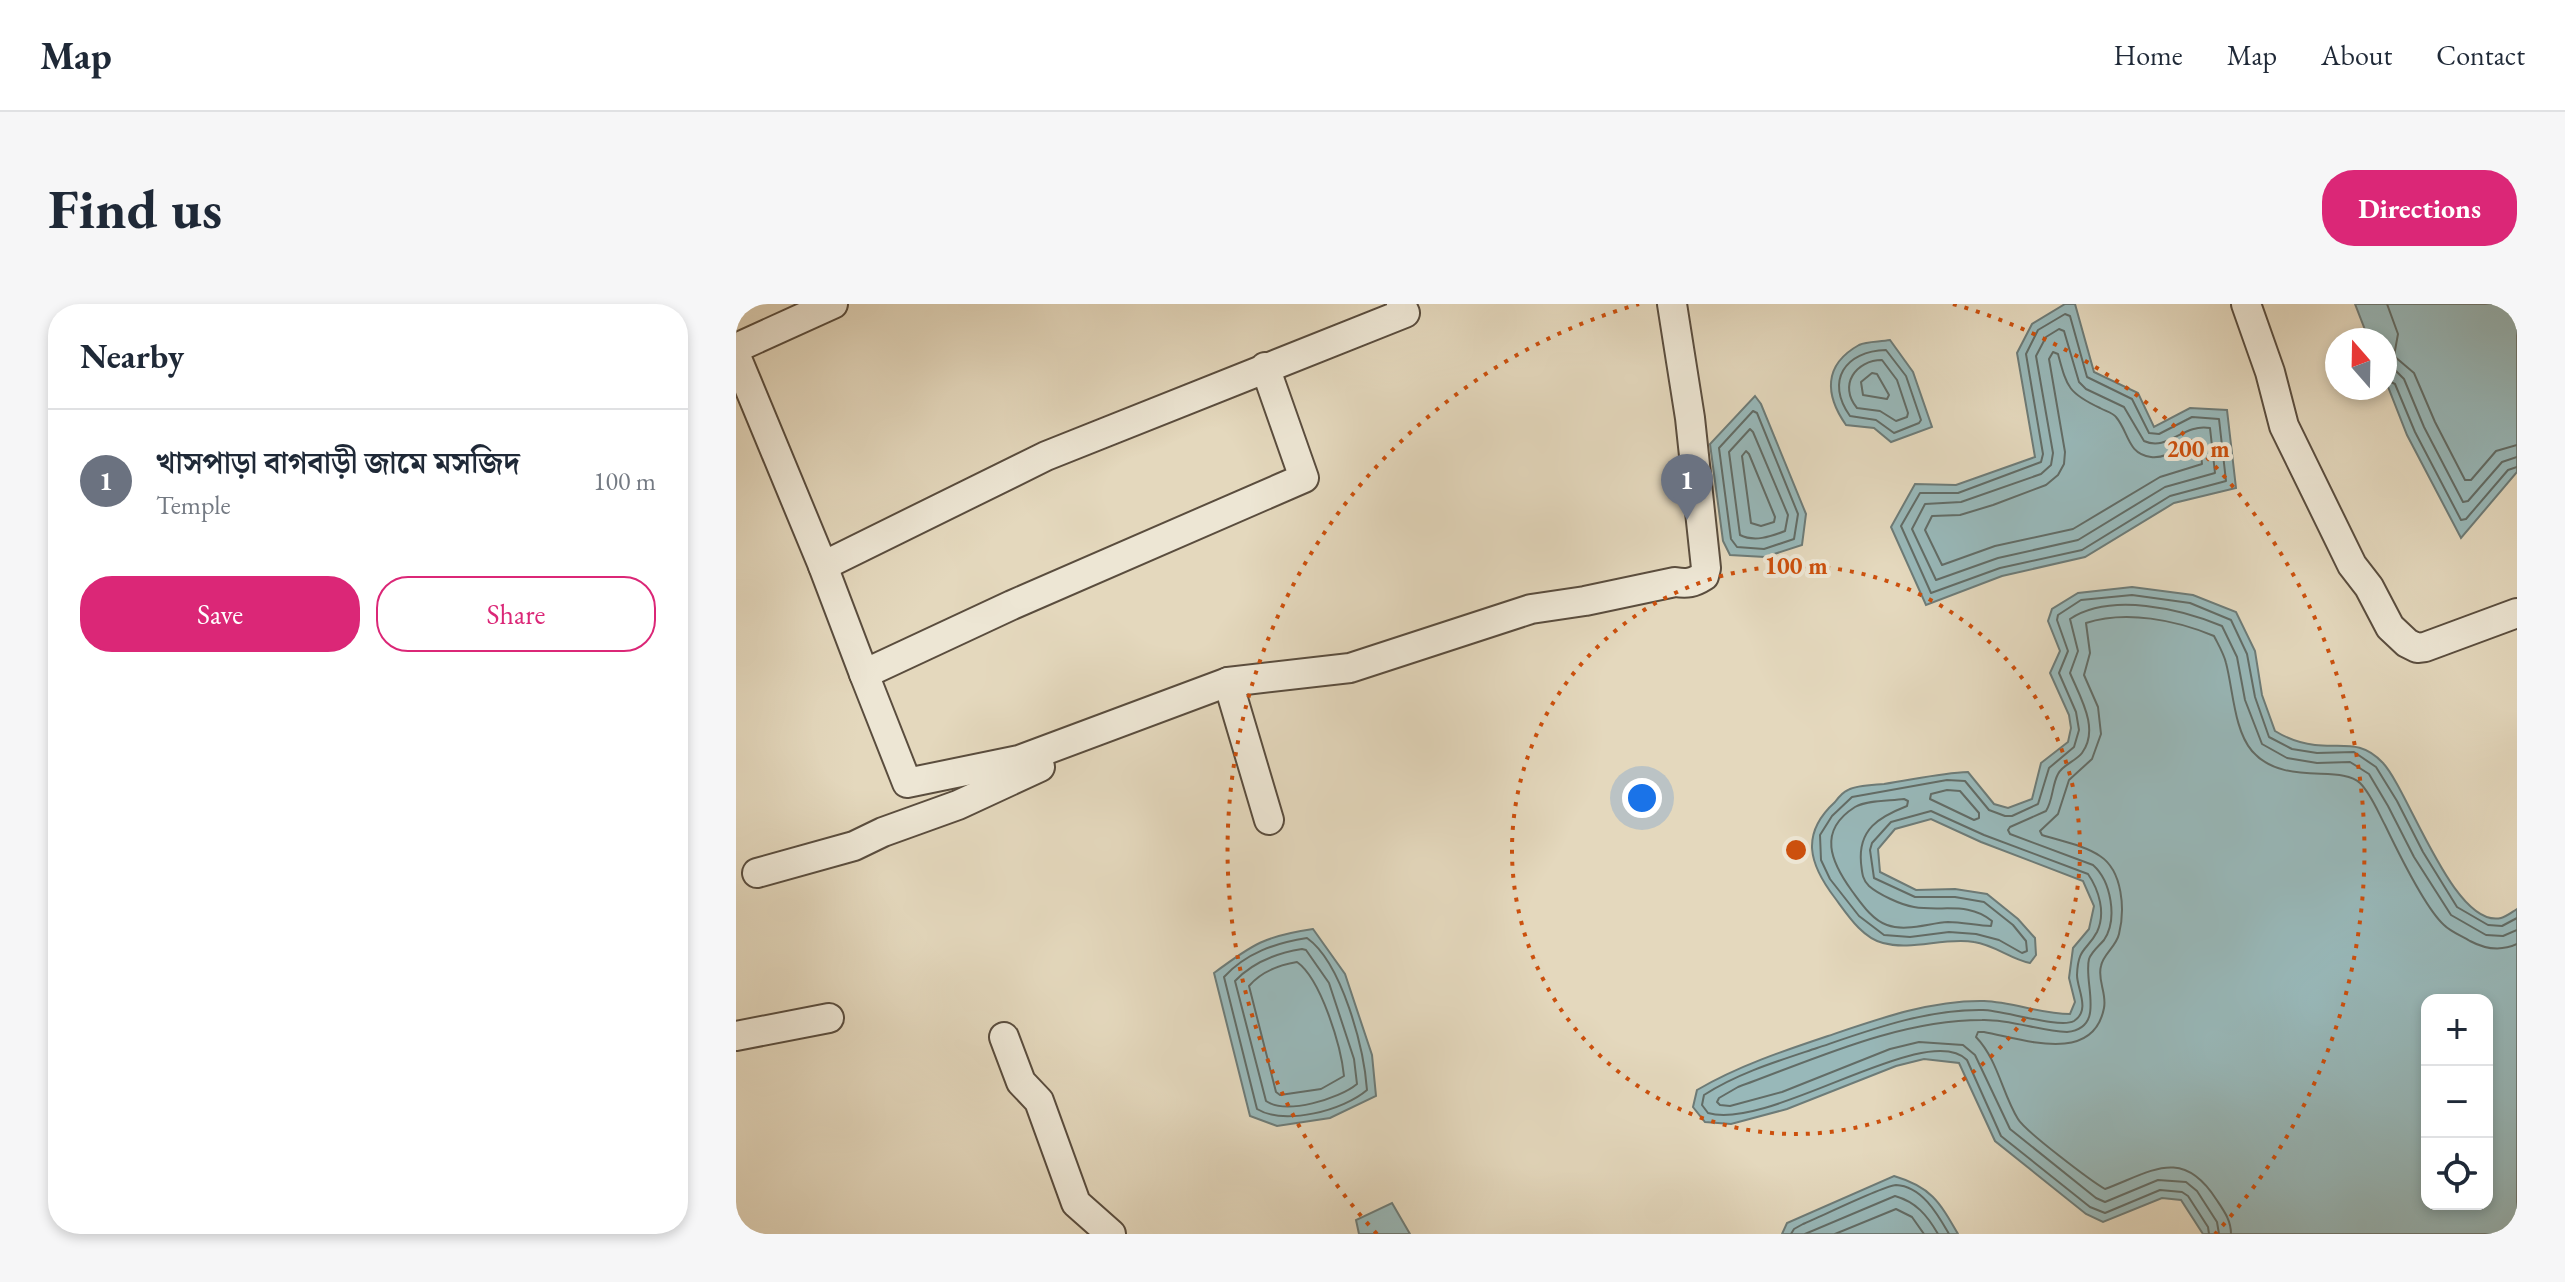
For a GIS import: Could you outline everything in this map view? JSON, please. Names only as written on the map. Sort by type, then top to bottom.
[{"type":"street","points":[[736,348],[833,304]]},
{"type":"street","points":[[823,566],[1046,456],[1405,313],[1401,304]]},
{"type":"street","points":[[736,356],[823,566],[907,783],[1019,760],[1228,682],[1350,668],[1531,609],[1675,582],[1688,584],[1704,576],[1706,568],[1690,418],[1672,304]]},
{"type":"street","points":[[2246,304],[2270,372],[2284,426],[2352,565],[2369,587],[2390,627],[2417,648],[2517,613]]},
{"type":"street","points":[[864,674],[1012,605],[1304,478],[1265,367]]},
{"type":"street","points":[[1228,682],[1269,820]]},
{"type":"street","points":[[757,873],[854,846],[958,805],[1039,768],[1074,738]]},
{"type":"street","points":[[736,1036],[829,1018]]},
{"type":"street","points":[[1004,1037],[1021,1082],[1039,1101],[1076,1203],[1111,1234]]},
{"type":"water","points":[[2065,304],[2075,304],[2094,372],[2138,393],[2154,427],[2190,408],[2227,410],[2236,488],[2174,503],[2085,557],[2002,576],[1926,605],[1891,527],[1915,484],[1956,485],[2035,457],[2017,353],[2032,324]]},
{"type":"water","points":[[2355,304],[2517,304],[2517,472],[2461,538],[2407,435],[2393,400],[2397,400],[2397,328],[2364,328]]},
{"type":"water","points":[[1890,340],[1913,372],[1932,427],[1891,442],[1874,428],[1846,425],[1831,392],[1834,371],[1847,353],[1862,344]]},
{"type":"water","points":[[1755,396],[1806,514],[1802,545],[1765,557],[1730,555],[1723,541],[1710,444]]},
{"type":"water","points":[[2132,587],[2193,595],[2236,612],[2255,651],[2262,695],[2275,731],[2304,743],[2351,746],[2375,755],[2394,778],[2434,855],[2466,902],[2484,916],[2501,918],[2517,909],[2517,1234],[2203,1234],[2181,1200],[2162,1198],[2103,1222],[2086,1214],[1995,1141],[1959,1063],[1924,1059],[1896,1066],[1787,1109],[1731,1124],[1705,1122],[1693,1107],[1697,1090],[1728,1074],[1794,1047],[1905,1012],[1944,1004],[1984,1001],[2070,1014],[2075,1002],[2069,978],[2073,948],[2089,929],[2094,906],[2083,881],[1981,842],[1931,819],[1895,829],[1878,849],[1880,872],[1916,890],[1955,889],[1987,894],[2018,919],[2035,938],[2036,955],[2030,963],[1974,942],[1905,946],[1875,940],[1856,925],[1826,885],[1814,861],[1812,849],[1813,837],[1824,814],[1842,794],[1856,787],[1968,772],[1994,804],[2008,808],[2032,799],[2041,763],[2068,742],[2071,728],[2069,715],[2050,673],[2060,651],[2048,621],[2052,609],[2078,593]]},
{"type":"water","points":[[1313,929],[1345,974],[1372,1055],[1376,1096],[1330,1118],[1277,1126],[1250,1116],[1214,973],[1260,943]]},
{"type":"water","points":[[1894,1176],[1926,1190],[1958,1234],[1782,1234],[1787,1223]]},
{"type":"water","points":[[1392,1203],[1410,1234],[1359,1234],[1356,1220]]},
{"type":"place","name":"খাসপাড়া বাগবাড়ী জামে মসজিদ","points":[[1687,520]]}]
